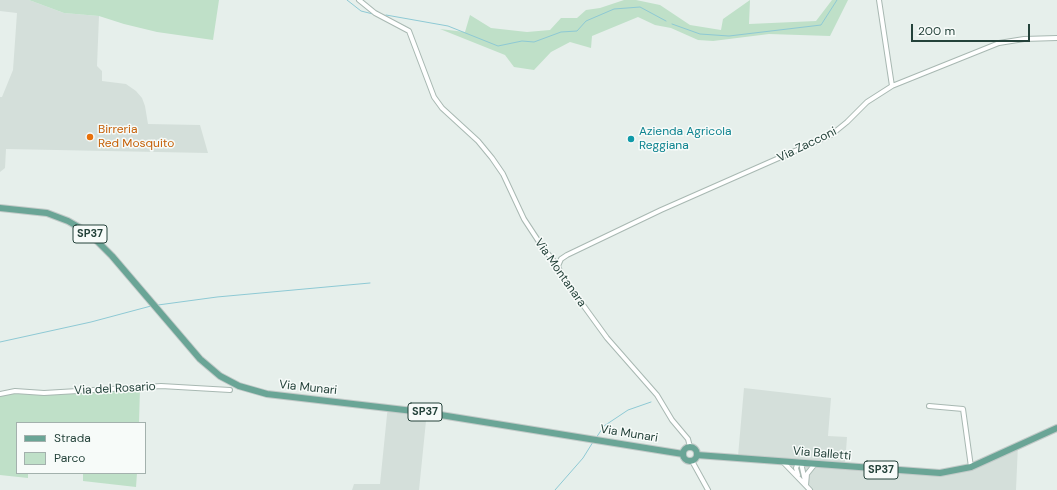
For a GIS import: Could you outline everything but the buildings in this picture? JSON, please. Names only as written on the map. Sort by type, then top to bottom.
[{"type":"main road","name":"Via Munari","points":[[0,208],[47,213],[81,228],[102,245],[207,366],[226,380],[249,390],[274,396],[422,412],[599,440],[683,454],[686,460],[692,461]]},
{"type":"main road","name":"Via Balletti","points":[[697,455],[935,473],[971,467],[1057,428]]},
{"type":"main road","points":[[683,454],[686,448],[690,447],[695,449],[697,455],[692,461]]},
{"type":"street","name":"Via Montanara","points":[[359,0],[375,13],[409,31],[434,97],[442,108],[478,141],[492,158],[503,174],[524,219],[547,255],[558,266],[562,276],[602,332],[621,356],[657,395],[672,420],[688,439],[690,447]]},
{"type":"street","points":[[879,0],[892,86]]},
{"type":"street","name":"Via Zacconi","points":[[558,266],[561,259],[573,252],[661,210],[831,135],[847,122],[867,102],[892,86],[999,42],[1024,39],[1057,38]]},
{"type":"street","name":"Via del Rosario","points":[[0,394],[15,391],[44,393],[161,386],[230,390]]},
{"type":"street","points":[[929,406],[963,409],[971,467]]},
{"type":"street","points":[[692,461],[708,490]]},
{"type":"street","points":[[782,461],[810,490]]},
{"type":"street","points":[[799,463],[796,468],[796,472],[802,481]]},
{"type":"street","points":[[799,463],[806,485]]},
{"type":"street","points":[[806,485],[807,474],[815,464]]},
{"type":"shaded area","points":[[0,0],[29,0],[64,13],[99,16],[97,66],[102,71],[102,81],[126,84],[136,91],[142,98],[145,106],[148,124],[200,125],[208,153],[6,149],[5,168],[0,172],[0,97],[2,97],[13,70],[17,13],[0,11]]},
{"type":"shaded area","points":[[744,388],[831,398],[828,436],[847,437],[845,465],[928,472],[952,470],[973,464],[1018,444],[1016,490],[812,490],[798,478],[784,459],[738,456]]},
{"type":"shaded area","points":[[388,405],[427,411],[419,490],[352,490],[354,484],[380,484]]},
{"type":"green space","points":[[29,0],[219,0],[213,40],[157,32],[99,16],[64,13]]},
{"type":"green space","points":[[624,0],[636,0],[660,5],[690,25],[721,30],[723,19],[750,0],[749,24],[816,21],[832,0],[848,0],[830,36],[769,34],[713,41],[698,40],[671,28],[655,25],[638,17],[592,36],[591,48],[570,42],[551,52],[534,70],[514,67],[505,55],[440,29],[465,32],[470,15],[491,28],[527,32],[550,30],[561,18],[577,18],[586,10],[600,8]]},
{"type":"green space","points":[[140,388],[139,422],[16,422],[16,474],[28,474],[28,478],[0,475],[0,395],[23,390],[61,391]]},
{"type":"green space","points":[[83,474],[137,474],[136,487],[83,481]]},
{"type":"waterway","points":[[347,0],[361,11],[373,14]]},
{"type":"waterway","points":[[672,24],[700,34],[729,36],[821,25],[837,0]]},
{"type":"waterway","points":[[386,15],[448,26],[498,46],[522,41],[534,42],[561,32],[577,31],[586,21],[614,9],[640,7],[666,21]]},
{"type":"waterway","points":[[158,305],[217,297],[370,283]]},
{"type":"waterway","points":[[0,342],[91,322],[151,306]]},
{"type":"waterway","points":[[596,438],[604,426],[628,410],[651,402]]},
{"type":"waterway","points":[[555,490],[583,458],[593,442]]},
{"type":"place","name":"Birreria Red Mosquito","points":[[90,137]]},
{"type":"place","name":"Azienda Agricola Reggiana","points":[[631,139]]}]
